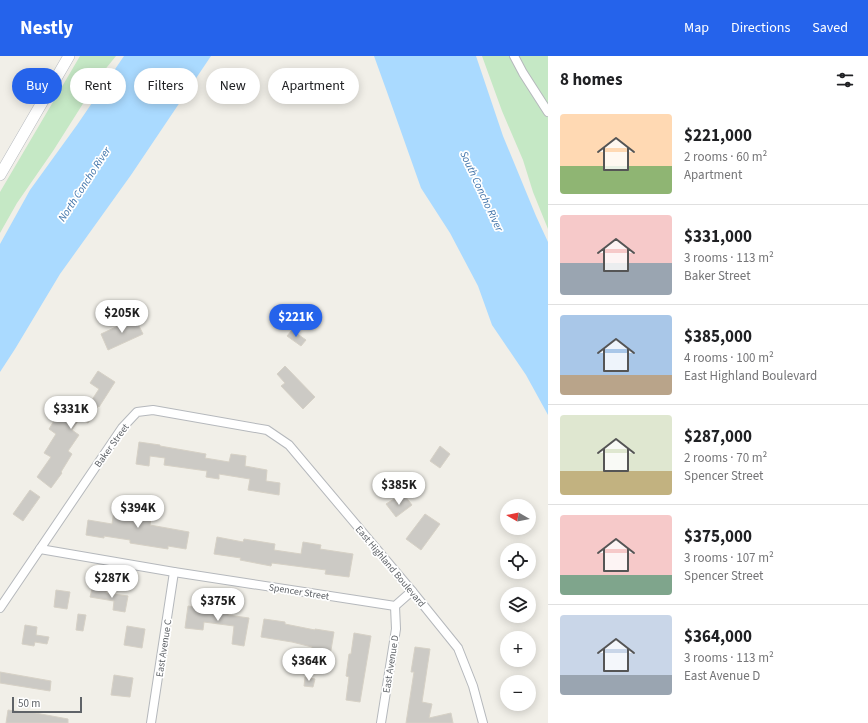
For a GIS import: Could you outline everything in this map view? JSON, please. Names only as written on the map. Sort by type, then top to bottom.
[{"type":"street","points":[[0,175],[69,56]]},
{"type":"street","points":[[514,56],[548,112]]},
{"type":"street","name":"Baker Street","points":[[0,608],[122,428],[137,412],[152,410],[267,430]]},
{"type":"street","name":"East Highland Boulevard","points":[[267,430],[289,445],[458,648],[473,686],[483,723]]},
{"type":"street","name":"Spencer Street","points":[[40,549],[174,572],[395,606]]},
{"type":"street","name":"East Avenue C","points":[[151,723],[174,572]]},
{"type":"street","points":[[395,606],[412,591]]},
{"type":"street","name":"East Avenue D","points":[[381,723],[396,629],[395,606]]},
{"type":"green space","points":[[80,56],[116,56],[106,68],[73,68]]},
{"type":"green space","points":[[482,56],[548,56],[548,229],[533,192],[523,160],[502,111]]},
{"type":"green space","points":[[70,73],[70,104],[83,104],[53,151],[17,203],[0,233],[0,192],[52,104],[62,104],[62,87]]},
{"type":"water","name":"North Concho River","points":[[124,56],[211,56],[198,75],[198,68],[134,68],[134,104],[179,104],[131,175],[60,274],[0,372],[0,244],[30,190],[91,104],[126,104],[126,68],[116,68]]},
{"type":"water","name":"South Concho River","points":[[374,56],[476,56],[503,136],[548,242],[548,415],[526,375],[492,325],[478,286],[450,233],[421,188]]},
{"type":"building","points":[[135,318],[143,334],[108,350],[101,334]]},
{"type":"building","points":[[292,330],[306,340],[301,346],[287,336]]},
{"type":"building","points":[[285,366],[315,397],[303,409],[281,386],[285,383],[277,374]]},
{"type":"building","points":[[98,371],[115,382],[88,423],[80,418],[72,430],[79,435],[68,451],[72,454],[61,472],[62,473],[51,488],[37,477],[51,457],[44,453],[56,434],[49,429],[68,398],[86,409],[99,389],[90,383]]},
{"type":"building","points":[[139,442],[206,454],[205,458],[229,462],[231,454],[246,456],[245,466],[267,470],[266,481],[280,483],[279,495],[248,490],[250,479],[219,474],[219,479],[206,477],[207,471],[164,465],[165,458],[150,456],[149,466],[136,464]]},
{"type":"building","points":[[440,446],[450,454],[440,468],[430,461]]},
{"type":"building","points":[[30,490],[40,497],[23,521],[13,514]]},
{"type":"building","points":[[405,496],[412,505],[396,517],[386,504],[394,499],[397,503]]},
{"type":"building","points":[[115,503],[125,504],[125,507],[152,511],[150,525],[189,532],[186,549],[168,546],[168,549],[130,543],[130,540],[86,535],[88,520],[112,524]]},
{"type":"building","points":[[425,514],[440,524],[421,550],[406,539]]},
{"type":"building","points":[[217,537],[243,542],[244,539],[275,544],[274,550],[301,554],[303,542],[321,545],[320,549],[353,554],[349,577],[325,574],[326,570],[272,563],[271,566],[240,560],[241,558],[214,554]]},
{"type":"building","points":[[92,589],[106,591],[106,593],[128,596],[125,612],[113,610],[114,601],[90,597]]},
{"type":"building","points":[[56,590],[70,592],[67,609],[54,607]]},
{"type":"building","points":[[188,606],[249,618],[244,646],[232,644],[234,626],[204,622],[203,630],[185,628]]},
{"type":"building","points":[[78,614],[86,615],[83,631],[76,630]]},
{"type":"building","points":[[264,619],[285,622],[285,624],[315,630],[334,632],[329,662],[321,661],[323,651],[292,642],[261,637]]},
{"type":"building","points":[[25,625],[37,627],[36,635],[49,637],[47,644],[35,642],[34,646],[22,644]]},
{"type":"building","points":[[127,626],[145,629],[142,648],[124,645]]},
{"type":"building","points":[[354,633],[371,636],[360,702],[346,700],[349,677],[346,676]]},
{"type":"building","points":[[415,647],[430,649],[422,702],[432,704],[429,718],[451,713],[453,723],[406,723],[414,672],[411,672]]},
{"type":"building","points":[[0,672],[51,681],[50,691],[0,683]]},
{"type":"building","points":[[114,675],[133,678],[130,697],[111,695]]},
{"type":"building","points":[[305,677],[315,679],[313,687],[304,686]]},
{"type":"building","points":[[8,710],[30,712],[68,719],[68,723],[6,723]]}]
